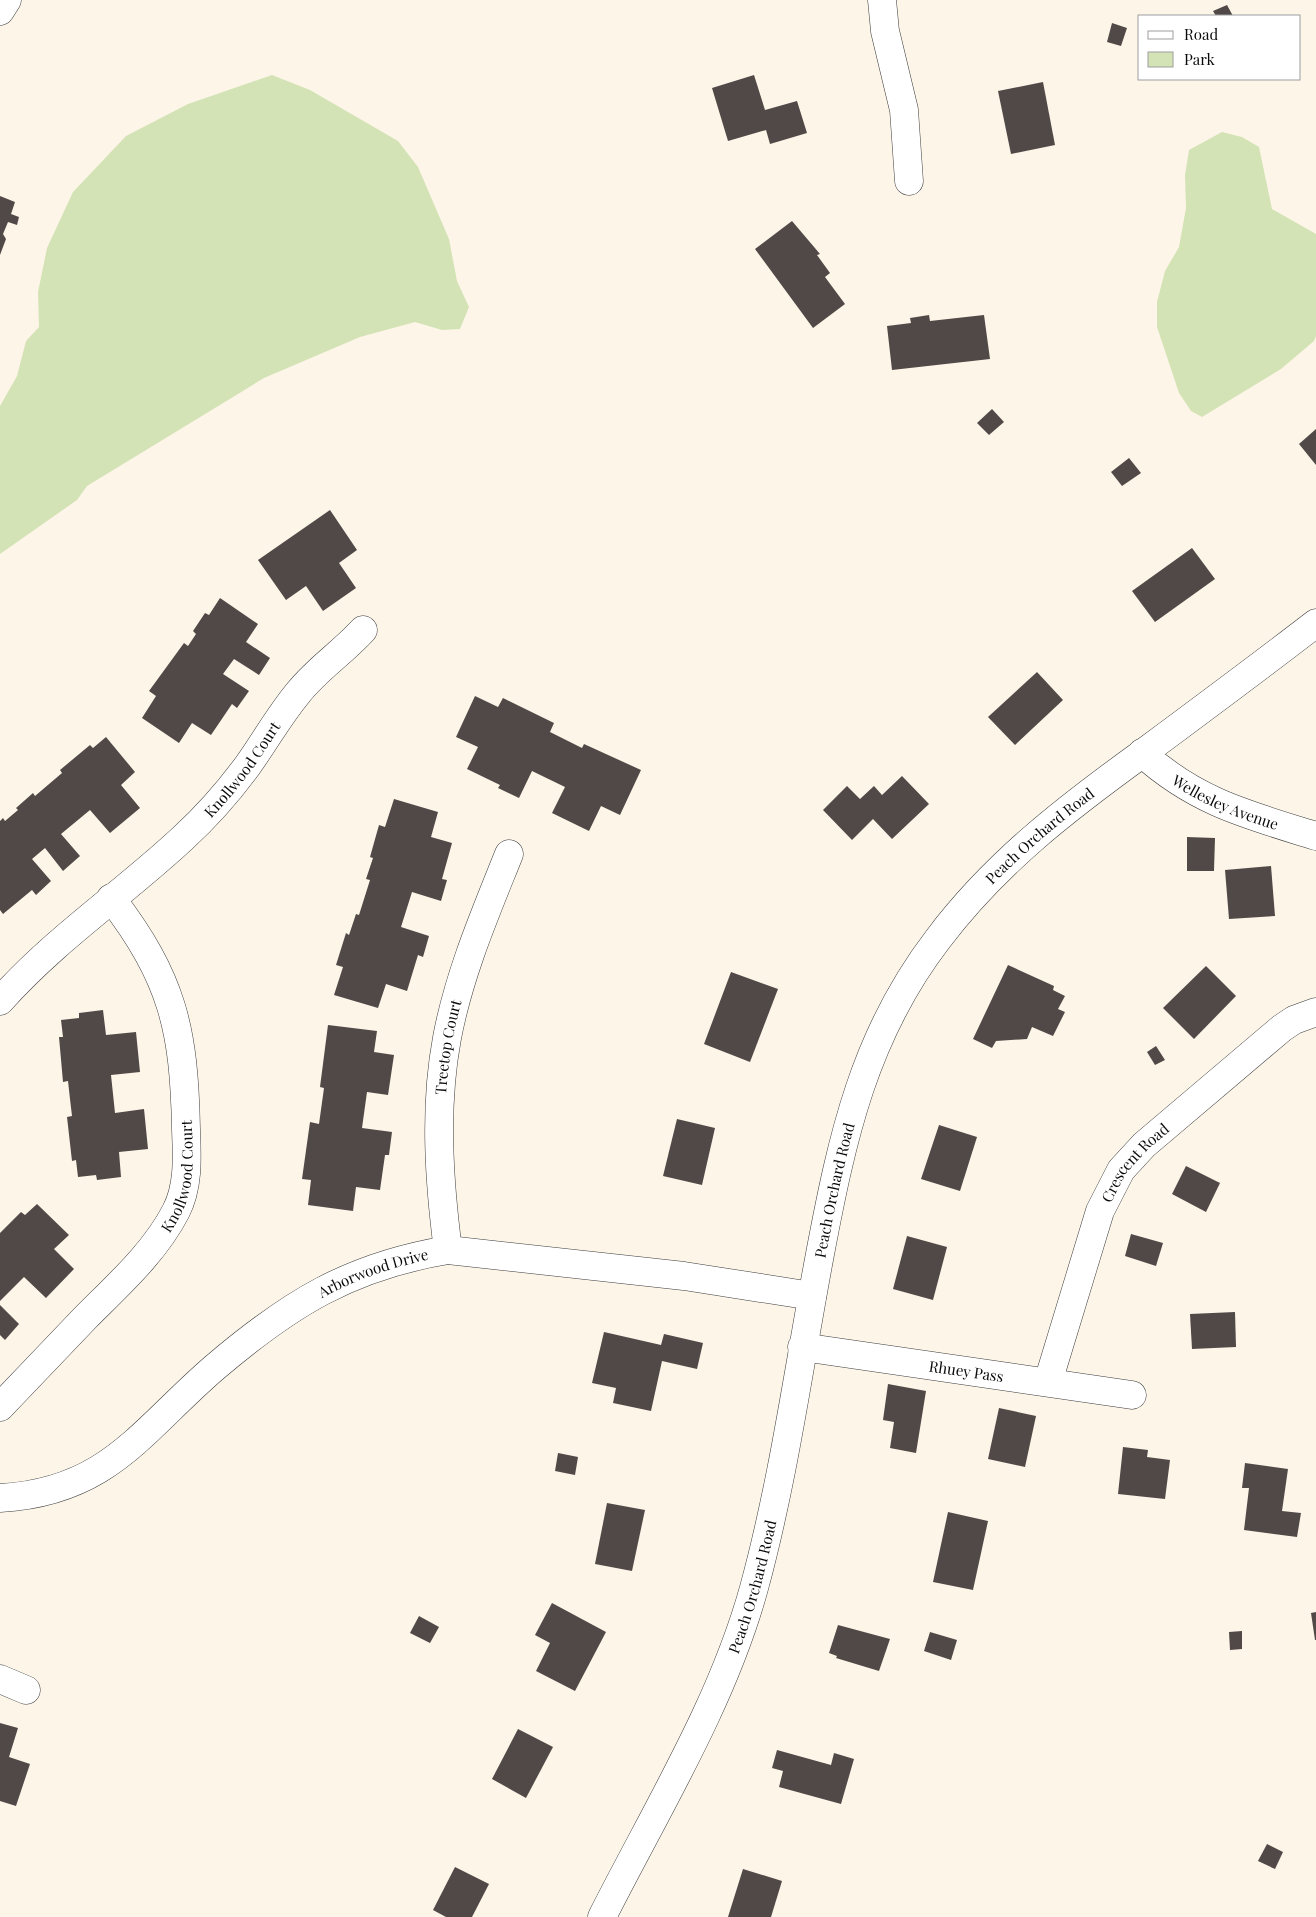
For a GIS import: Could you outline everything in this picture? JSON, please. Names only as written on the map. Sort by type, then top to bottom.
[{"type":"street","points":[[0,11],[6,0]]},
{"type":"street","points":[[882,0],[885,31],[905,118],[909,181]]},
{"type":"street","name":"Peach Orchard Road","points":[[602,1917],[705,1717],[740,1634],[766,1541],[792,1414],[812,1296],[838,1170],[857,1093],[878,1039],[898,1000],[936,940],[991,875],[1035,835],[1316,623]]},
{"type":"street","name":"Knollwood Court","points":[[0,1001],[31,966],[176,844],[205,816],[248,765],[283,712],[306,683],[347,647],[363,630]]},
{"type":"street","name":"Wellesley Avenue","points":[[1142,753],[1177,782],[1218,804],[1316,836]]},
{"type":"street","name":"Treetop Court","points":[[448,1250],[440,1162],[441,1094],[447,1039],[462,978],[509,854]]},
{"type":"street","name":"Knollwood Court","points":[[0,1407],[145,1255],[168,1226],[177,1210],[185,1181],[186,1092],[173,1008],[162,978],[144,945],[111,898]]},
{"type":"street","name":"Crescent Road","points":[[1048,1382],[1100,1212],[1121,1170],[1144,1145],[1282,1028],[1294,1020],[1316,1012]]},
{"type":"street","name":"Arborwood Drive","points":[[0,1498],[17,1497],[55,1489],[95,1472],[116,1460],[153,1428],[213,1369],[263,1328],[337,1282],[389,1262],[448,1250],[684,1276],[812,1296]]},
{"type":"street","name":"Rhuey Pass","points":[[802,1347],[1132,1394]]},
{"type":"street","points":[[0,1678],[26,1690]]},
{"type":"green space","points":[[272,75],[310,90],[398,141],[418,167],[449,239],[457,281],[469,307],[460,329],[442,330],[415,322],[360,337],[264,378],[87,486],[77,500],[0,554],[0,406],[17,376],[26,341],[39,327],[38,292],[47,248],[73,192],[126,136],[188,104]]},
{"type":"green space","points":[[1222,132],[1242,137],[1259,147],[1272,209],[1316,234],[1316,336],[1314,341],[1281,369],[1202,417],[1191,411],[1179,393],[1157,327],[1157,302],[1165,271],[1179,247],[1186,208],[1185,175],[1189,150]]},
{"type":"building","points":[[1227,5],[1232,15],[1215,15],[1213,11]]},
{"type":"building","points":[[1112,23],[1127,28],[1121,46],[1107,42]]},
{"type":"building","points":[[754,75],[765,110],[797,101],[807,133],[770,144],[766,130],[728,141],[712,88]]},
{"type":"building","points":[[1043,82],[1055,145],[1011,154],[998,91]]},
{"type":"building","points":[[0,196],[15,202],[11,214],[19,217],[17,225],[8,222],[3,234],[6,239],[0,255]]},
{"type":"building","points":[[792,221],[820,254],[817,255],[830,273],[825,277],[845,304],[813,328],[755,249]]},
{"type":"building","points":[[929,315],[930,321],[984,315],[990,359],[892,370],[887,326],[911,323],[910,318]]},
{"type":"building","points":[[992,409],[1004,422],[989,435],[977,423]]},
{"type":"building","points":[[1316,429],[1316,465],[1299,444]]},
{"type":"building","points":[[1129,458],[1141,473],[1122,486],[1111,472]]},
{"type":"building","points":[[330,510],[357,550],[339,563],[356,588],[323,611],[306,586],[286,600],[258,560]]},
{"type":"building","points":[[1192,548],[1215,579],[1155,622],[1132,591]]},
{"type":"building","points":[[220,598],[258,624],[246,642],[270,658],[259,675],[234,659],[223,674],[249,691],[237,708],[232,704],[211,735],[192,723],[179,743],[142,718],[156,696],[149,691],[184,643],[188,646],[196,634],[193,631],[205,613],[209,615]]},
{"type":"building","points":[[1037,672],[1063,700],[1015,745],[988,717]]},
{"type":"building","points":[[475,696],[498,707],[503,698],[554,723],[550,732],[582,748],[584,744],[641,770],[620,815],[601,806],[589,831],[552,813],[565,787],[532,771],[519,798],[498,788],[500,785],[467,769],[478,747],[456,737]]},
{"type":"building","points":[[106,737],[135,772],[121,785],[140,808],[110,833],[90,810],[61,834],[80,856],[63,871],[45,848],[32,859],[51,881],[36,895],[32,890],[3,914],[0,910],[0,821],[3,818],[5,821],[18,810],[16,808],[33,793],[35,796],[62,773],[60,770],[90,745],[93,748]]},
{"type":"building","points":[[902,776],[929,804],[892,839],[873,819],[852,840],[823,810],[847,786],[860,799],[874,786],[882,795]]},
{"type":"building","points":[[394,799],[438,812],[431,837],[452,843],[442,879],[447,880],[441,901],[412,892],[401,927],[429,936],[423,957],[418,955],[407,991],[386,984],[378,1008],[334,995],[343,967],[336,965],[346,933],[349,935],[356,914],[359,915],[370,880],[366,879],[373,858],[370,857],[379,825],[385,827]]},
{"type":"building","points":[[1187,837],[1215,838],[1214,871],[1187,871]]},
{"type":"building","points":[[1271,866],[1275,916],[1229,919],[1225,870]]},
{"type":"building","points":[[1008,965],[1054,986],[1053,990],[1065,996],[1058,1009],[1065,1012],[1053,1036],[1032,1027],[1027,1039],[996,1041],[992,1048],[973,1039]]},
{"type":"building","points":[[1206,966],[1236,996],[1194,1039],[1163,1008]]},
{"type":"building","points":[[731,972],[778,989],[750,1062],[704,1044]]},
{"type":"building","points":[[103,1010],[106,1035],[136,1032],[140,1072],[111,1075],[115,1113],[144,1109],[148,1149],[119,1152],[121,1177],[97,1180],[96,1175],[78,1177],[76,1160],[72,1161],[67,1117],[72,1116],[68,1081],[63,1082],[59,1037],[63,1037],[61,1020],[79,1018],[79,1013]]},
{"type":"building","points":[[328,1025],[377,1031],[374,1052],[394,1055],[388,1095],[367,1092],[362,1128],[392,1132],[389,1155],[385,1155],[380,1190],[356,1187],[353,1211],[308,1205],[311,1180],[302,1179],[310,1122],[319,1124],[324,1088],[320,1087]]},
{"type":"building","points":[[1156,1046],[1165,1060],[1155,1065],[1147,1052]]},
{"type":"building","points":[[677,1119],[715,1128],[702,1185],[663,1176]]},
{"type":"building","points":[[939,1125],[977,1137],[960,1191],[921,1179]]},
{"type":"building","points":[[1186,1166],[1220,1183],[1206,1212],[1172,1194]]},
{"type":"building","points":[[37,1204],[69,1235],[54,1249],[74,1269],[46,1298],[24,1277],[0,1301],[0,1233],[21,1212],[25,1215]]},
{"type":"building","points":[[1131,1234],[1163,1243],[1156,1266],[1125,1256]]},
{"type":"building","points":[[907,1236],[947,1247],[933,1300],[893,1289]]},
{"type":"building","points":[[0,1305],[19,1324],[5,1340],[0,1335]]},
{"type":"building","points":[[1235,1312],[1236,1347],[1192,1349],[1190,1314]]},
{"type":"building","points":[[604,1332],[661,1345],[664,1334],[703,1343],[697,1369],[662,1361],[651,1411],[613,1403],[616,1388],[592,1383]]},
{"type":"building","points":[[888,1384],[926,1391],[916,1453],[890,1448],[894,1422],[883,1420]]},
{"type":"building","points":[[999,1408],[1036,1416],[1025,1467],[988,1459]]},
{"type":"building","points":[[1123,1447],[1148,1450],[1147,1457],[1170,1460],[1165,1499],[1118,1494]]},
{"type":"building","points":[[558,1453],[578,1457],[575,1475],[555,1471]]},
{"type":"building","points":[[1245,1463],[1288,1469],[1282,1511],[1301,1513],[1297,1537],[1244,1530],[1249,1488],[1242,1488]]},
{"type":"building","points":[[607,1503],[645,1510],[632,1571],[595,1564]]},
{"type":"building","points":[[948,1512],[988,1521],[973,1590],[933,1582]]},
{"type":"building","points":[[552,1603],[606,1632],[575,1691],[536,1671],[550,1643],[535,1635]]},
{"type":"building","points":[[1316,1612],[1316,1640],[1315,1640],[1311,1613]]},
{"type":"building","points":[[419,1616],[439,1627],[430,1643],[410,1633]]},
{"type":"building","points":[[838,1625],[890,1639],[879,1671],[836,1658],[837,1656],[829,1653]]},
{"type":"building","points":[[1242,1631],[1242,1649],[1230,1650],[1229,1632]]},
{"type":"building","points":[[930,1632],[957,1640],[951,1660],[924,1651]]},
{"type":"building","points":[[0,1723],[18,1728],[9,1757],[30,1764],[16,1806],[0,1801]]},
{"type":"building","points":[[518,1729],[553,1747],[526,1798],[492,1779]]},
{"type":"building","points":[[777,1750],[831,1765],[834,1753],[854,1759],[841,1804],[779,1787],[783,1771],[772,1768]]},
{"type":"building","points":[[1267,1844],[1283,1852],[1275,1869],[1258,1861]]},
{"type":"building","points":[[455,1867],[489,1884],[472,1917],[446,1917],[433,1910]]},
{"type":"building","points":[[743,1869],[782,1881],[771,1917],[728,1917]]}]
